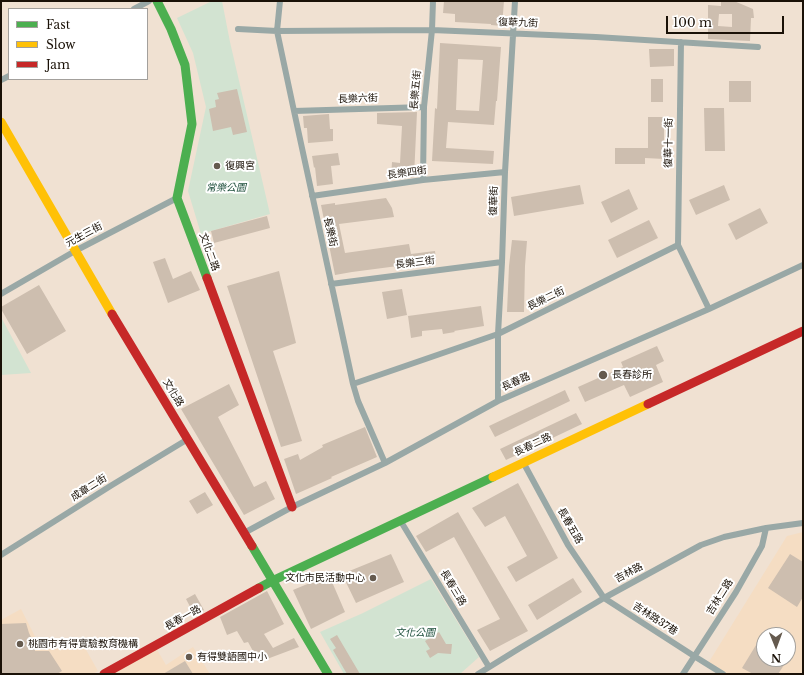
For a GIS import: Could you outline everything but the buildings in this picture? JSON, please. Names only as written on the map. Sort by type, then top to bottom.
[{"type":"street","points":[[136,8],[149,1]]},
{"type":"street","points":[[157,1],[171,29],[185,65],[192,124],[177,198]]},
{"type":"street","name":"長樂街","points":[[280,1],[278,31],[353,384],[358,401],[386,463]]},
{"type":"street","name":"長樂五街","points":[[423,180],[424,107],[434,1]]},
{"type":"street","name":"復華街","points":[[498,401],[498,334],[505,172],[515,1]]},
{"type":"street","name":"復華九街","points":[[238,29],[278,31],[432,30],[513,33],[758,47]]},
{"type":"street","name":"復華十一街","points":[[678,245],[681,42]]},
{"type":"street","name":"長樂六街","points":[[294,111],[424,107]]},
{"type":"street","name":"文化路","points":[[1,122],[75,251],[328,674]]},
{"type":"street","name":"長樂四街","points":[[312,196],[423,180],[505,172]]},
{"type":"street","name":"元生三街","points":[[1,294],[75,251],[177,198]]},
{"type":"street","name":"文化二路","points":[[177,198],[292,507]]},
{"type":"street","points":[[678,245],[709,309]]},
{"type":"street","name":"長樂二街","points":[[353,384],[498,334],[678,245]]},
{"type":"street","name":"長樂三街","points":[[331,284],[502,262]]},
{"type":"street","name":"長春路","points":[[244,533],[292,507],[386,463],[498,401],[709,309],[803,265]]},
{"type":"street","name":"長春二路","points":[[272,581],[803,331]]},
{"type":"street","name":"成章二街","points":[[1,555],[188,439]]},
{"type":"street","name":"長春五路","points":[[523,462],[568,544],[604,598]]},
{"type":"street","name":"長春三路","points":[[400,520],[489,667]]},
{"type":"street","name":"吉林路","points":[[478,674],[604,598],[701,546],[724,537],[766,528],[803,523]]},
{"type":"street","name":"吉林二路","points":[[683,674],[736,592],[762,546],[766,528]]},
{"type":"street","name":"長春一路","points":[[104,674],[272,581]]},
{"type":"street","name":"吉林路37巷","points":[[604,598],[723,674]]},
{"type":"shaded area","points":[[803,532],[803,674],[722,674],[707,665],[787,536]]},
{"type":"shaded area","name":"桃園市有得實驗教育機構","points":[[21,609],[41,648],[55,649],[73,646],[85,648],[98,671],[93,674],[1,674],[1,620]]},
{"type":"shaded area","name":"有得雙語國中小","points":[[193,647],[210,674],[108,674],[156,648],[166,665]]},
{"type":"green space","name":"常樂公園","points":[[212,1],[222,1],[230,42],[270,214],[201,234],[188,191],[206,107],[193,53],[177,18]]},
{"type":"green space","points":[[1,317],[31,373],[1,375]]},
{"type":"green space","name":"文化公園","points":[[431,579],[479,657],[460,674],[344,674],[320,632],[363,613]]},
{"type":"traffic: fast","points":[[157,1],[171,29],[185,65],[192,124],[177,198],[207,278]]},
{"type":"traffic: fast","points":[[259,588],[493,477]]},
{"type":"traffic: fast","points":[[252,546],[328,674]]},
{"type":"traffic: slow","points":[[1,122],[112,314]]},
{"type":"traffic: slow","points":[[493,477],[648,404]]},
{"type":"traffic: jam","points":[[207,278],[292,507]]},
{"type":"traffic: jam","points":[[112,314],[252,546]]},
{"type":"traffic: jam","points":[[648,404],[803,331]]},
{"type":"traffic: jam","points":[[104,674],[259,588]]},
{"type":"place","name":"復興宮","points":[[217,166]]},
{"type":"place","name":"長春診所","points":[[603,375]]},
{"type":"place","name":"文化市民活動中心","points":[[373,578]]},
{"type":"place","name":"桃園市有得實驗教育機構","points":[[20,644]]},
{"type":"place","name":"有得雙語國中小","points":[[189,657]]}]
